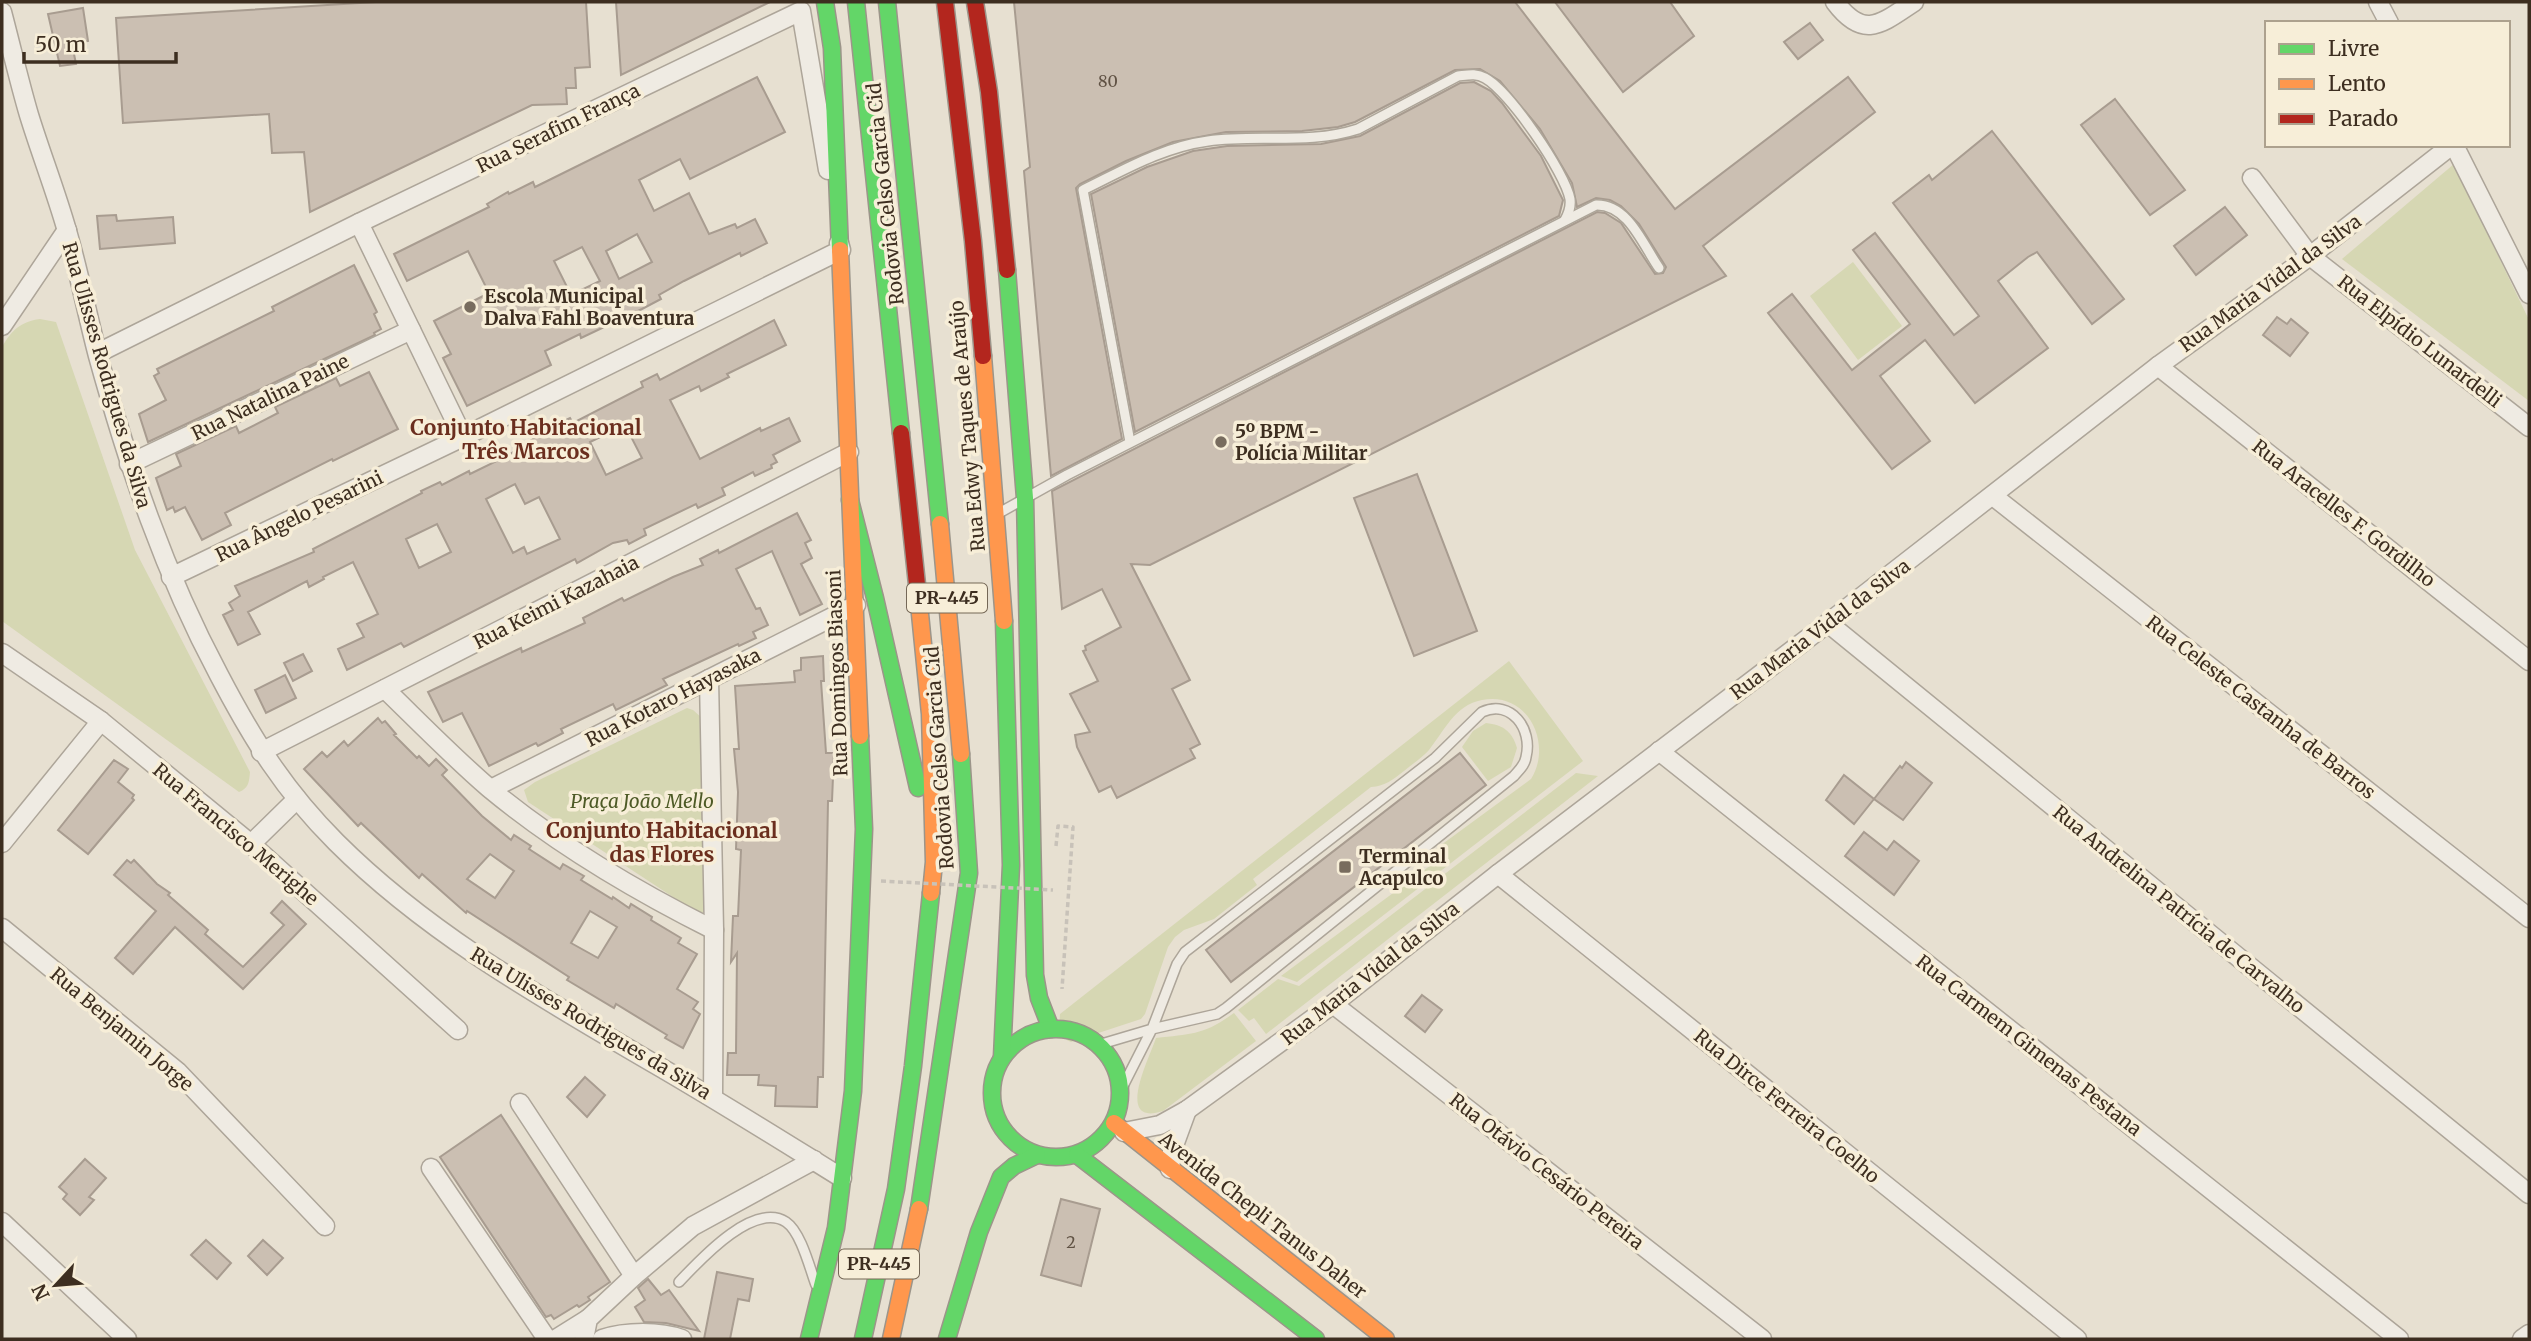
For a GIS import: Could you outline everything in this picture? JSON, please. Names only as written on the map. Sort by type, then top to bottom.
[{"type":"main road","name":"Rua Domingos Biasoni","points":[[808,1339],[836,1228],[853,1091],[864,829],[832,48],[825,2]]},
{"type":"main road","name":"Rodovia Celso Garcia Cid","points":[[856,2],[930,714],[934,862],[913,1066],[896,1189],[863,1339]]},
{"type":"main road","name":"Rodovia Celso Garcia Cid","points":[[887,2],[957,695],[969,873],[922,1194],[891,1339]]},
{"type":"main road","name":"Rua Edwy Taques de Araújo","points":[[945,2],[972,241],[997,514],[1005,639],[1011,865],[1002,1057]]},
{"type":"main road","points":[[975,2],[989,92],[1009,292],[1025,498],[1035,975],[1039,998],[1051,1029]]},
{"type":"main road","points":[[850,500],[875,598],[934,862]]},
{"type":"main road","points":[[1051,1029],[1071,1030],[1090,1038],[1098,1045],[1106,1052],[1116,1070],[1121,1090],[1119,1128],[1095,1146],[1077,1155],[1057,1158],[1037,1155],[1018,1146],[1004,1131],[995,1113],[992,1094],[994,1074],[1002,1057],[1023,1038],[1051,1029]]},
{"type":"main road","name":"Avenida Chepli Tanus Daher","points":[[1119,1128],[1386,1339]]},
{"type":"main road","points":[[947,1339],[979,1232],[1001,1177],[1014,1166],[1037,1155]]},
{"type":"main road","points":[[1077,1155],[1315,1339]]},
{"type":"street","points":[[1835,2],[1848,16],[1865,25],[1880,25],[1914,2]]},
{"type":"street","points":[[2378,2],[2388,21]]},
{"type":"street","name":"Rua Serafim França","points":[[97,354],[359,223],[801,11],[841,250]]},
{"type":"street","name":"Rua Ulisses Rodrigues da Silva","points":[[2,12],[28,112],[67,230],[97,354],[148,522],[202,644],[261,752],[282,783],[355,860],[443,931],[534,993],[713,1098],[842,1178]]},
{"type":"street","name":"Rua Maria Vidal da Silva","points":[[1119,1128],[1160,1125],[1187,1110],[1333,1004],[1498,873],[1828,623],[2158,366],[2310,256],[2450,147]]},
{"type":"street","points":[[2454,147],[2529,294]]},
{"type":"street","name":"Rua Elpídio Lunardelli","points":[[2252,178],[2310,256],[2529,427]]},
{"type":"street","points":[[359,223],[463,437]]},
{"type":"street","points":[[2,326],[67,230]]},
{"type":"street","name":"Rua Ângelo Pesarini","points":[[171,577],[463,437],[841,250]]},
{"type":"street","name":"Rua Natalina Paine","points":[[129,464],[411,330]]},
{"type":"street","name":"Rua Aracelles F. Gordilho","points":[[2158,366],[2529,661]]},
{"type":"street","name":"Rua Keimi Kazahaia","points":[[261,752],[849,452]]},
{"type":"street","name":"Rua Celeste Castanha de Barros","points":[[1993,496],[2529,918]]},
{"type":"street","name":"Rua Kotaro Hayasaka","points":[[491,789],[856,605]]},
{"type":"street","name":"Rua Andrelina Patrícia de Carvalho","points":[[1828,623],[2529,1194]]},
{"type":"street","name":"Rua Francisco Merighe","points":[[2,653],[101,721],[251,844],[458,1030]]},
{"type":"street","points":[[709,679],[714,930],[713,1098]]},
{"type":"street","points":[[385,689],[491,789],[604,868],[714,930]]},
{"type":"street","points":[[2,843],[101,721]]},
{"type":"street","name":"Rua Carmem Gimenas Pestana","points":[[1659,751],[2399,1339]]},
{"type":"street","points":[[251,844],[297,799]]},
{"type":"street","name":"Rua Dirce Ferreira Coelho","points":[[1498,873],[2077,1339]]},
{"type":"street","name":"Rua Benjamin Jorge","points":[[2,928],[178,1072],[325,1226]]},
{"type":"street","name":"Rua Otávio Cesário Pereira","points":[[1333,1004],[1762,1339]]},
{"type":"street","points":[[520,1103],[634,1276]]},
{"type":"street","points":[[1170,1169],[1172,1151],[1187,1110]]},
{"type":"street","points":[[556,1339],[588,1319],[694,1226],[814,1160]]},
{"type":"street","points":[[431,1168],[547,1339]]},
{"type":"street","points":[[2,1222],[127,1339]]},
{"type":"street","points":[[584,1339],[588,1319]]},
{"type":"street","points":[[602,1339],[645,1333],[682,1339]]},
{"type":"street","points":[[2522,1339],[2529,1334]]},
{"type":"lane","points":[[1130,442],[1083,190],[1174,147],[1211,140],[1306,139],[1346,133],[1458,76],[1474,74],[1495,85],[1543,146],[1564,181],[1570,200],[1569,212],[1564,219]]},
{"type":"lane","points":[[997,514],[1130,442],[1596,205],[1607,204],[1623,214],[1659,268]]},
{"type":"lane","points":[[1098,1045],[1152,1029],[1217,1014],[1514,776],[1524,765],[1528,743],[1525,731],[1515,716],[1499,708],[1482,712],[1435,758],[1185,952],[1177,964],[1152,1029],[1121,1090]]},
{"type":"lane","points":[[679,1282],[713,1247],[732,1234],[757,1220],[773,1218],[787,1223],[797,1235],[819,1293]]},
{"type":"path","points":[[1056,852],[1058,826],[1073,827],[1061,998]]},
{"type":"path","points":[[881,881],[1053,890],[1054,877]]},
{"type":"green space","points":[[2454,164],[2529,320],[2529,401],[2342,259]]},
{"type":"green space","points":[[1853,262],[1902,326],[1858,360],[1810,296]]},
{"type":"green space","points":[[40,319],[56,322],[135,550],[250,772],[247,787],[239,792],[2,621],[2,347],[17,328]]},
{"type":"green space","points":[[1509,661],[1583,761],[1297,982],[1281,976],[1435,862],[1437,848],[1531,779],[1539,751],[1532,723],[1524,712],[1498,699],[1482,700],[1464,707],[1417,761],[1389,782],[1371,787],[1253,879],[1257,885],[1214,919],[1184,930],[1175,937],[1168,947],[1141,1019],[1071,1042],[1064,1037],[1060,1027],[1060,1014]]},
{"type":"green space","name":"Praça João Mello","points":[[687,708],[703,719],[708,910],[699,914],[528,802],[524,790],[535,782]]},
{"type":"green space","points":[[1486,723],[1506,730],[1517,748],[1511,767],[1488,781],[1462,747],[1473,731]]},
{"type":"green space","points":[[1576,773],[1598,776],[1266,1034],[1254,1018],[1249,1021],[1238,1010],[1278,979],[1299,986]]},
{"type":"green space","points":[[1234,1013],[1256,1041],[1163,1111],[1148,1113],[1140,1109],[1137,1100],[1138,1088],[1156,1038],[1197,1032],[1214,1026]]},
{"type":"building","points":[[376,2],[586,2],[590,67],[575,68],[576,88],[566,88],[567,104],[532,105],[310,212],[304,152],[272,153],[269,114],[123,123],[116,18]]},
{"type":"building","points":[[616,2],[770,2],[621,75]]},
{"type":"building","points":[[1014,2],[1515,2],[1675,209],[1848,77],[1875,112],[1703,246],[1726,276],[1150,565],[1131,564],[1190,680],[1172,689],[1200,744],[1190,749],[1195,758],[1117,798],[1111,786],[1099,792],[1077,747],[1075,735],[1090,732],[1070,694],[1098,681],[1083,651],[1086,650],[1085,646],[1121,627],[1102,589],[1062,609],[1052,491],[1597,212],[1605,213],[1621,223],[1655,274],[1663,273],[1666,267],[1639,224],[1621,206],[1610,200],[1596,198],[1577,207],[1572,183],[1540,129],[1500,81],[1480,69],[1455,70],[1355,122],[1338,127],[1302,131],[1226,132],[1173,142],[1126,161],[1076,188],[1122,439],[1051,476],[1024,171],[1030,167]]},
{"type":"building","points":[[1555,2],[1670,2],[1694,36],[1623,92]]},
{"type":"building","points":[[83,8],[88,41],[72,44],[76,64],[60,66],[48,14]]},
{"type":"building","points":[[1810,23],[1823,40],[1798,59],[1784,42]]},
{"type":"building","points":[[757,77],[785,132],[690,179],[680,159],[639,180],[654,211],[689,193],[709,234],[735,224],[737,228],[755,219],[767,243],[741,256],[740,253],[684,281],[659,295],[661,299],[642,309],[581,338],[580,334],[545,351],[551,365],[467,406],[443,358],[451,354],[434,321],[489,293],[468,251],[407,281],[394,254],[489,207],[487,204],[508,192],[509,194],[533,182],[535,187]],"holes":[[[637,234],[652,262],[619,279],[606,251]],[[582,247],[600,281],[571,295],[554,261]]]},
{"type":"building","points":[[1474,82],[1491,91],[1502,103],[1541,156],[1563,200],[1559,216],[1135,432],[1091,194],[1147,167],[1193,151],[1227,146],[1321,144],[1360,136],[1460,83]]},
{"type":"building","points":[[2115,99],[2185,190],[2150,215],[2081,125]]},
{"type":"building","points":[[1992,131],[2124,299],[2092,324],[2037,252],[2028,257],[1998,281],[2048,348],[1975,403],[1925,340],[1880,376],[1930,441],[1892,469],[1768,313],[1792,294],[1852,370],[1910,324],[1853,250],[1875,233],[1954,335],[1979,316],[1893,203],[1929,175],[1932,180]]},
{"type":"building","points":[[2225,207],[2247,235],[2196,275],[2174,246]]},
{"type":"building","points":[[116,215],[117,221],[173,217],[175,243],[100,249],[97,216]]},
{"type":"building","points":[[354,265],[377,312],[374,314],[381,329],[374,333],[375,335],[148,442],[139,414],[166,400],[154,376],[159,373],[157,369],[274,311],[272,307]]},
{"type":"building","points":[[2277,317],[2287,324],[2291,319],[2308,333],[2290,356],[2263,335]]},
{"type":"building","points":[[774,320],[786,345],[727,374],[729,377],[701,391],[699,386],[670,400],[700,459],[760,428],[761,431],[789,418],[800,441],[773,455],[777,462],[771,465],[772,468],[755,476],[753,472],[722,488],[725,495],[698,508],[696,504],[644,529],[646,535],[629,544],[627,540],[613,543],[577,563],[575,559],[404,647],[401,643],[347,670],[338,649],[364,637],[357,624],[378,614],[353,562],[309,587],[307,581],[248,612],[260,634],[238,645],[223,615],[233,610],[229,603],[240,596],[235,586],[314,552],[313,549],[422,493],[421,491],[440,482],[442,485],[469,471],[470,474],[507,456],[553,426],[570,418],[573,423],[643,387],[641,382],[657,374],[660,380]],"holes":[[[625,425],[642,458],[606,475],[590,442]],[[515,484],[525,504],[539,497],[560,539],[527,554],[524,547],[513,553],[486,499]],[[437,524],[451,552],[419,568],[406,539]]]},
{"type":"building","points":[[369,372],[398,429],[225,513],[231,525],[202,540],[185,507],[175,512],[173,507],[167,510],[156,478],[181,466],[176,454],[236,426],[239,433],[278,413],[275,407],[336,378],[340,386]]},
{"type":"building","points":[[1417,474],[1477,631],[1414,656],[1354,498]]},
{"type":"building","points":[[797,513],[811,540],[805,543],[812,558],[801,564],[822,604],[800,615],[772,551],[736,569],[756,609],[760,608],[768,625],[753,632],[756,638],[663,679],[667,685],[616,710],[613,704],[561,729],[563,733],[538,746],[536,743],[489,766],[462,713],[443,722],[428,692],[521,648],[522,652],[585,623],[583,618],[622,598],[624,601],[703,565],[700,559],[718,550],[719,553]]},
{"type":"building","points":[[303,654],[312,671],[293,681],[284,663]]},
{"type":"building","points":[[823,656],[824,681],[821,681],[826,753],[834,753],[832,801],[828,801],[823,1077],[818,1077],[817,1107],[775,1106],[776,1086],[758,1085],[759,1075],[727,1075],[728,1053],[736,1053],[737,953],[731,962],[733,916],[738,916],[741,850],[736,849],[738,792],[734,749],[739,749],[735,686],[795,682],[794,671],[801,670],[801,658]]},
{"type":"building","points":[[285,675],[296,698],[266,713],[255,690]]},
{"type":"building","points":[[378,718],[382,723],[385,721],[396,734],[394,735],[417,758],[419,756],[429,766],[436,759],[447,770],[442,775],[482,816],[511,840],[514,835],[531,846],[529,849],[560,869],[563,864],[584,876],[581,880],[629,908],[631,904],[681,938],[678,943],[697,954],[677,989],[698,1002],[693,1009],[700,1014],[683,1048],[616,1004],[614,1008],[567,980],[569,977],[467,911],[466,913],[422,874],[419,878],[361,823],[358,826],[304,769],[322,752],[327,757],[344,741],[348,746]],"holes":[[[490,854],[514,871],[495,898],[467,879]],[[590,911],[617,927],[598,958],[571,943]]]},
{"type":"building","name":"Terminal Acapulco","points":[[1460,753],[1486,785],[1231,982],[1206,950]]},
{"type":"building","points":[[114,760],[128,769],[118,782],[134,795],[134,800],[88,854],[58,830]]},
{"type":"building","points":[[1906,762],[1932,783],[1903,820],[1874,799]]},
{"type":"building","points":[[1844,775],[1874,799],[1854,824],[1826,800]]},
{"type":"building","points":[[1864,832],[1887,850],[1894,841],[1919,861],[1894,895],[1845,856]]},
{"type":"building","points":[[127,860],[131,863],[134,860],[157,884],[170,893],[168,895],[208,930],[205,934],[243,967],[284,925],[271,913],[282,901],[306,924],[243,989],[175,927],[133,974],[115,958],[156,911],[114,875]]},
{"type":"building","points":[[1422,995],[1442,1010],[1425,1032],[1405,1016]]},
{"type":"building","points":[[585,1077],[605,1095],[587,1117],[567,1097]]},
{"type":"building","points":[[501,1115],[610,1282],[588,1297],[590,1300],[554,1319],[551,1315],[546,1317],[440,1157]]},
{"type":"building","points":[[85,1159],[106,1178],[89,1197],[94,1200],[80,1215],[63,1199],[67,1194],[59,1187]]},
{"type":"building","points":[[1061,1199],[1100,1209],[1081,1286],[1041,1275]]},
{"type":"building","points":[[206,1240],[231,1263],[217,1279],[191,1255]]},
{"type":"building","points":[[263,1240],[283,1258],[267,1275],[248,1256]]},
{"type":"building","points":[[717,1272],[753,1279],[749,1301],[738,1299],[730,1339],[704,1339]]},
{"type":"building","points":[[648,1279],[661,1295],[669,1290],[699,1331],[666,1323],[644,1322],[635,1307],[645,1300],[638,1288]]},
{"type":"traffic: fast","points":[[825,2],[832,48],[840,250]]},
{"type":"traffic: fast","points":[[856,2],[901,433]]},
{"type":"traffic: fast","points":[[887,2],[940,524]]},
{"type":"traffic: fast","points":[[1007,270],[1025,498],[1035,975],[1039,998],[1051,1029]]},
{"type":"traffic: fast","points":[[850,500],[918,788]]},
{"type":"traffic: fast","points":[[1002,1057],[1011,865],[1004,621]]},
{"type":"traffic: fast","points":[[809,1339],[836,1228],[853,1091],[864,829],[860,736]]},
{"type":"traffic: fast","points":[[919,1209],[969,873],[961,754]]},
{"type":"traffic: fast","points":[[863,1339],[896,1189],[913,1066],[931,893]]},
{"type":"traffic: fast","points":[[1056,1029],[1081,1033],[1102,1047],[1116,1068],[1120,1093],[1116,1118],[1102,1139],[1081,1153],[1056,1157],[1031,1153],[1010,1139],[996,1118],[992,1093],[996,1068],[1010,1047],[1031,1033],[1056,1029]]},
{"type":"traffic: fast","points":[[947,1339],[979,1232],[1001,1177],[1014,1166],[1037,1155]]},
{"type":"traffic: fast","points":[[1077,1155],[1316,1339]]},
{"type":"traffic: slow","points":[[840,250],[860,736]]},
{"type":"traffic: slow","points":[[983,356],[1004,621]]},
{"type":"traffic: slow","points":[[940,524],[961,754]]},
{"type":"traffic: slow","points":[[918,594],[930,714],[934,862],[931,893]]},
{"type":"traffic: slow","points":[[1114,1123],[1386,1339]]},
{"type":"traffic: slow","points":[[891,1339],[919,1209]]},
{"type":"traffic: jam","points":[[945,2],[973,241],[983,356]]},
{"type":"traffic: jam","points":[[975,2],[989,92],[1007,270]]},
{"type":"traffic: jam","points":[[901,433],[918,594]]},
{"type":"place","name":"Escola Municipal Dalva Fahl Boaventura","points":[[470,307]]},
{"type":"place","name":"5º BPM - Polícia Militar","points":[[1221,442]]},
{"type":"place","name":"Terminal Acapulco","points":[[1345,867]]},
{"type":"district","name":"Conjunto Habitacional Três Marcos","points":[[526,440]]},
{"type":"district","name":"Conjunto Habitacional das Flores","points":[[662,843]]}]
